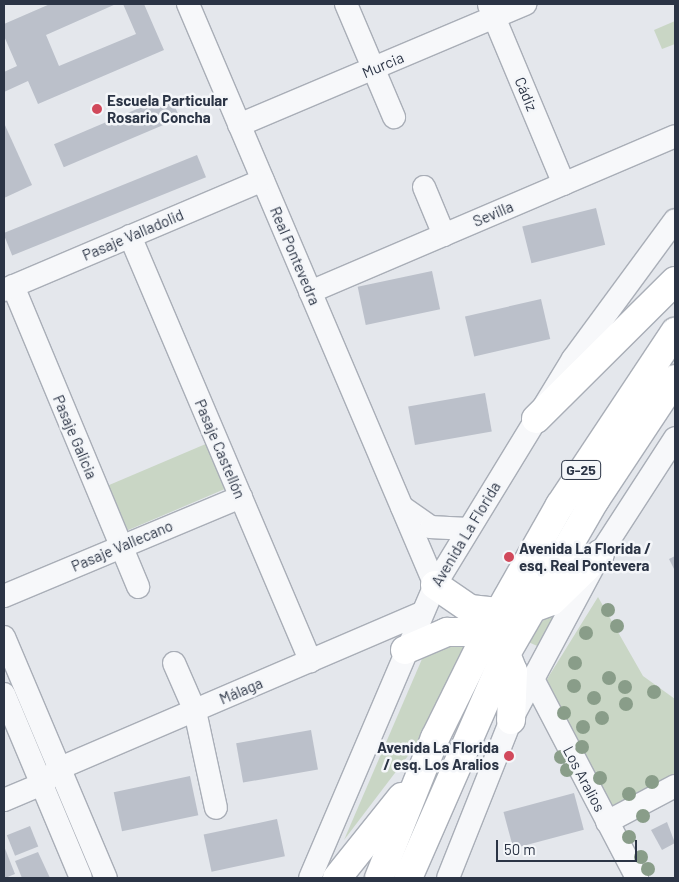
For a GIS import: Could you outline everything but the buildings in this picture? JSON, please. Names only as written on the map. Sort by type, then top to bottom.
[{"type":"main road","points":[[536,419],[675,281]]},
{"type":"main road","name":"G-25","points":[[379,878],[420,774],[491,626],[560,505],[675,332]]},
{"type":"main road","name":"G-25","points":[[408,878],[506,654],[595,500],[675,379]]},
{"type":"main road","points":[[405,650],[447,632],[491,626],[552,601],[600,554]]},
{"type":"main road","points":[[435,585],[491,626],[506,654],[515,684],[512,720]]},
{"type":"main road","points":[[337,878],[420,774]]},
{"type":"street","name":"Real Pontevedra","points":[[188,4],[435,585]]},
{"type":"street","points":[[346,4],[394,118]]},
{"type":"street","name":"Murcia","points":[[239,126],[373,69],[491,11],[526,4]]},
{"type":"street","name":"Cádiz","points":[[491,11],[564,184]]},
{"type":"street","name":"Sevilla","points":[[310,292],[675,136]]},
{"type":"street","name":"Pasaje Valladolid","points":[[8,288],[263,180]]},
{"type":"street","points":[[424,187],[444,235]]},
{"type":"street","name":"Avenida La Florida","points":[[310,878],[405,650],[435,585],[467,528],[590,335],[675,220]]},
{"type":"street","name":"Pasaje Castellón","points":[[130,236],[310,661]]},
{"type":"street","name":"Pasaje Galicia","points":[[8,288],[138,588]]},
{"type":"street","points":[[448,878],[512,720],[533,679],[600,554],[675,438]]},
{"type":"street","name":"Pasaje Vallecano","points":[[4,596],[241,497]]},
{"type":"street","points":[[402,507],[431,526],[467,528]]},
{"type":"street","name":"Málaga","points":[[4,800],[42,784],[60,768],[421,613]]},
{"type":"street","points":[[4,637],[106,878]]},
{"type":"street","points":[[174,663],[195,711],[216,808]]},
{"type":"street","name":"Los Aralios","points":[[533,679],[636,878]]},
{"type":"street","points":[[4,694],[81,878]]},
{"type":"street","points":[[607,822],[675,786]]},
{"type":"green space","points":[[675,21],[675,44],[662,49],[654,30]]},
{"type":"green space","points":[[208,443],[227,488],[128,530],[109,485]]},
{"type":"green space","points":[[598,597],[643,676],[675,699],[675,775],[609,810],[544,684]]},
{"type":"green space","points":[[547,616],[553,617],[542,637],[549,639],[544,649],[526,641]]},
{"type":"green space","points":[[455,641],[468,644],[420,740],[344,840],[422,659]]},
{"type":"place","name":"Escuela Particular Rosario Concha","points":[[97,109]]},
{"type":"place","name":"Avenida La Florida / esq. Real Pontevera","points":[[509,557]]},
{"type":"place","name":"Avenida La Florida / esq. Los Aralios","points":[[509,756]]}]
